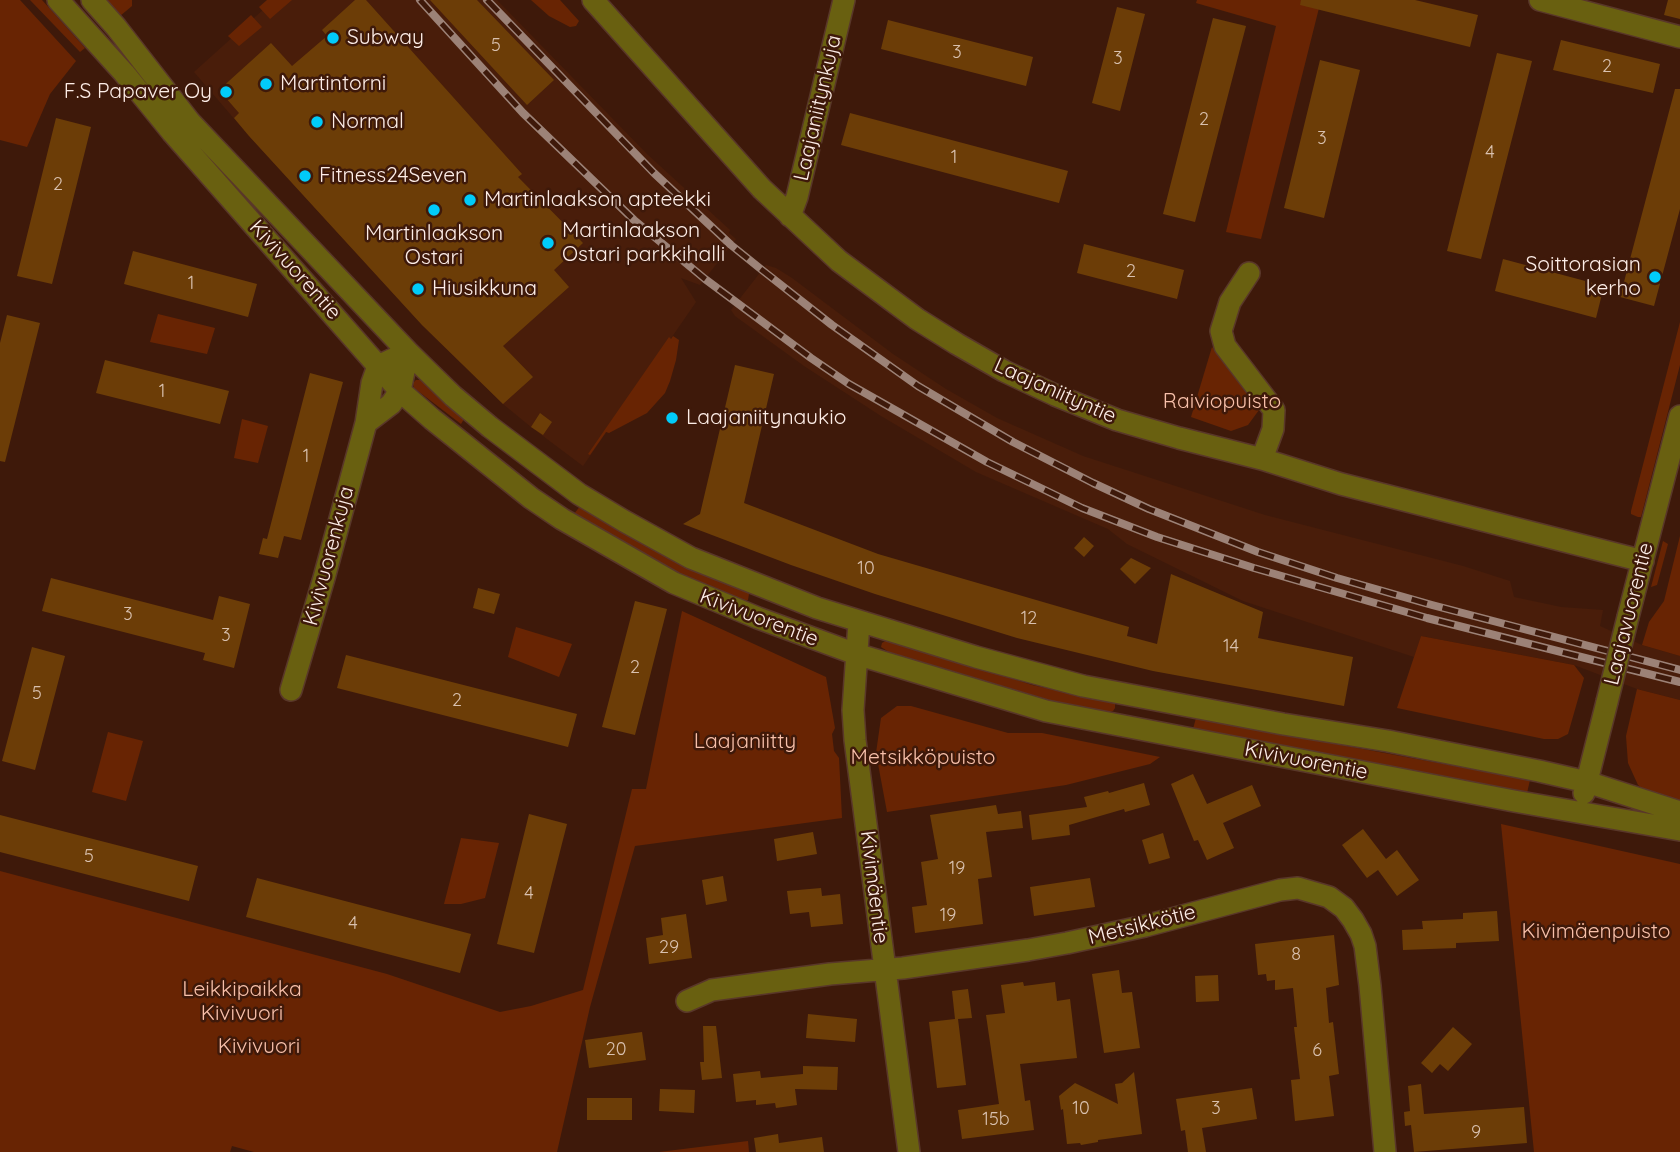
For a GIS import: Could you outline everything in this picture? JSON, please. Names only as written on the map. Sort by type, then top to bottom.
[{"type":"street","name":"Kivivuorentie","points":[[58,0],[400,391],[531,498],[562,519],[674,583],[856,654],[1046,711],[1630,823],[1680,830]]},
{"type":"street","name":"Kivivuorentie","points":[[92,0],[190,122],[453,396],[579,494],[691,558],[859,622],[1083,686],[1388,741],[1587,782],[1680,812]]},
{"type":"street","name":"Laajaniityntie","points":[[593,0],[762,189],[839,261],[917,319],[1004,371],[1117,420],[1262,459],[1342,484],[1643,561]]},
{"type":"street","name":"Laajaniitynkuja","points":[[790,216],[797,197],[844,0]]},
{"type":"street","points":[[1540,0],[1680,37]]},
{"type":"street","points":[[1249,273],[1230,302],[1221,331],[1225,346],[1274,410],[1273,429],[1262,459]]},
{"type":"street","points":[[379,366],[408,352]]},
{"type":"street","points":[[366,423],[391,404],[400,391],[408,352]]},
{"type":"street","name":"Kivivuorenkuja","points":[[291,690],[324,579],[366,423],[372,383],[379,366]]},
{"type":"street","name":"Laajavuorentie","points":[[1579,812],[1680,416]]},
{"type":"street","name":"Kivimäentie","points":[[859,622],[853,710],[855,740],[909,1152]]},
{"type":"street","name":"Metsikkötie","points":[[687,1001],[712,990],[884,968],[903,968],[1076,941],[1145,926],[1280,890],[1298,888],[1329,897],[1343,908],[1362,934],[1367,951],[1385,1152]]},
{"type":"shaded area","points":[[274,0],[497,0],[647,154],[730,230],[729,233],[736,239],[700,285],[681,278],[696,302],[583,466],[503,404],[422,325],[194,72]]},
{"type":"shaded area","points":[[766,265],[792,278],[893,354],[946,389],[997,418],[1083,456],[1265,515],[1463,566],[1510,581],[1514,597],[1561,607],[1603,610],[1600,626],[1642,645],[1680,656],[1680,700],[1637,689],[1574,665],[1421,636],[1414,657],[1243,601],[1127,544],[1108,529],[976,472],[881,416],[804,366],[735,316],[731,310]]},
{"type":"green space","points":[[0,0],[20,0],[76,61],[50,94],[27,147],[0,140]]},
{"type":"green space","points":[[30,0],[42,0],[85,48],[80,52]]},
{"type":"green space","points":[[106,0],[132,0],[132,6],[120,16]]},
{"type":"green space","points":[[267,0],[292,0],[270,19],[259,7]]},
{"type":"green space","points":[[531,0],[560,0],[579,21],[576,26],[570,27],[549,16]]},
{"type":"green space","points":[[1197,0],[1321,0],[1261,239],[1226,232],[1276,26],[1196,3]]},
{"type":"green space","points":[[251,15],[262,27],[239,46],[228,36]]},
{"type":"green space","points":[[158,314],[215,328],[207,354],[150,342]]},
{"type":"green space","points":[[1680,322],[1680,365],[1641,517],[1638,517],[1631,514],[1631,511]]},
{"type":"green space","points":[[673,336],[679,340],[676,360],[665,393],[647,413],[609,433],[606,432],[590,455],[588,454],[669,337],[671,339]]},
{"type":"green space","name":"Raiviopuisto","points":[[1212,347],[1259,410],[1248,425],[1231,431],[1191,417]]},
{"type":"green space","points":[[416,380],[426,384],[464,419],[461,424],[414,388],[413,383]]},
{"type":"green space","points":[[242,419],[268,426],[258,463],[234,458]]},
{"type":"green space","points":[[581,505],[689,566],[747,591],[748,600],[710,589],[648,558],[574,514]]},
{"type":"green space","points":[[1680,536],[1680,656],[1642,645],[1649,622],[1664,601]]},
{"type":"green space","points":[[1663,541],[1668,544],[1657,585],[1651,587]]},
{"type":"green space","name":"Kivivuori","points":[[682,611],[826,677],[835,728],[832,734],[834,751],[839,758],[842,818],[635,846],[590,1007],[557,1152],[254,1152],[232,1146],[230,1152],[0,1152],[0,871],[387,974],[500,1012],[531,1006],[583,990],[632,789],[646,789]]},
{"type":"green space","points":[[516,627],[572,644],[559,677],[508,657]]},
{"type":"green space","points":[[1421,636],[1574,665],[1584,678],[1568,734],[1558,739],[1544,739],[1397,708]]},
{"type":"green space","points":[[889,639],[1032,685],[1113,702],[1115,708],[1109,712],[1049,700],[889,652],[881,647],[882,643]]},
{"type":"green space","points":[[1637,689],[1680,700],[1680,802],[1646,792],[1638,785],[1628,763],[1626,736]]},
{"type":"green space","name":"Metsikköpuisto","points":[[897,706],[911,706],[1008,733],[1042,733],[1160,757],[1150,764],[1066,785],[887,812],[876,753],[881,718]]},
{"type":"green space","points":[[1196,718],[1530,780],[1527,793],[1193,729]]},
{"type":"green space","points":[[108,732],[143,741],[126,801],[92,792]]},
{"type":"green space","name":"Kivimäenpuisto","points":[[1501,824],[1680,864],[1680,1152],[1534,1152]]},
{"type":"green space","points":[[461,838],[499,843],[485,898],[461,904],[444,904]]},
{"type":"green space","points":[[748,1141],[749,1152],[659,1152]]},
{"type":"building","name":"Martinlaakson Ostari","points":[[355,0],[366,0],[522,174],[518,177],[583,243],[554,270],[569,287],[503,346],[533,377],[503,404],[422,325],[249,136],[234,118],[239,113],[219,90],[271,43],[292,66],[327,36],[322,30]]},
{"type":"building","points":[[430,0],[477,0],[554,80],[527,105]]},
{"type":"building","points":[[1301,0],[1415,0],[1478,15],[1470,47],[1300,5]]},
{"type":"building","points":[[1668,0],[1680,0],[1680,19],[1664,15]]},
{"type":"building","points":[[1117,7],[1145,14],[1120,111],[1092,103]]},
{"type":"building","points":[[1213,18],[1246,26],[1195,222],[1163,214]]},
{"type":"building","points":[[888,20],[1033,57],[1026,86],[881,49]]},
{"type":"building","points":[[1561,40],[1660,64],[1653,93],[1553,70]]},
{"type":"building","points":[[1497,53],[1532,61],[1481,259],[1447,251]]},
{"type":"building","points":[[1320,60],[1360,70],[1324,218],[1284,208]]},
{"type":"building","points":[[1675,89],[1680,89],[1680,209],[1654,306],[1620,297]]},
{"type":"building","points":[[850,113],[1068,171],[1059,203],[841,145]]},
{"type":"building","points":[[56,118],[91,127],[52,284],[17,276]]},
{"type":"building","points":[[1084,244],[1184,270],[1177,299],[1077,273]]},
{"type":"building","points":[[133,251],[257,284],[248,317],[124,284]]},
{"type":"building","points":[[1503,259],[1604,286],[1596,318],[1495,291]]},
{"type":"building","points":[[7,315],[40,323],[5,462],[0,461],[0,343]]},
{"type":"building","points":[[105,360],[229,391],[220,424],[96,393]]},
{"type":"building","points":[[735,365],[774,374],[744,503],[878,554],[1129,627],[1127,636],[1157,644],[1171,574],[1263,612],[1258,638],[1353,657],[1344,706],[1153,671],[1017,638],[875,594],[683,524],[700,514]]},
{"type":"building","points":[[310,373],[343,382],[301,540],[284,536],[278,558],[259,554],[263,538],[267,539]]},
{"type":"building","points":[[540,413],[552,422],[543,435],[531,427]]},
{"type":"building","points":[[1084,537],[1094,546],[1084,557],[1074,548]]},
{"type":"building","points":[[1131,558],[1151,568],[1135,584],[1120,569]]},
{"type":"building","points":[[51,578],[213,620],[219,596],[250,604],[234,668],[203,660],[205,653],[42,611]]},
{"type":"building","points":[[478,588],[500,594],[494,614],[473,608]]},
{"type":"building","points":[[635,601],[667,609],[635,735],[602,727]]},
{"type":"building","points":[[32,647],[65,656],[35,770],[2,761]]},
{"type":"building","points":[[346,655],[577,714],[568,747],[337,688]]},
{"type":"building","points":[[1193,774],[1207,804],[1252,785],[1261,806],[1223,823],[1234,848],[1207,860],[1198,840],[1194,841],[1171,784]]},
{"type":"building","points":[[1144,783],[1150,805],[1125,812],[1124,809],[1069,825],[1070,835],[1032,840],[1029,815],[1087,807],[1084,797]]},
{"type":"building","points":[[996,805],[998,814],[1021,811],[1023,828],[986,832],[992,877],[978,879],[983,924],[915,933],[912,907],[927,905],[921,862],[938,859],[930,815]]},
{"type":"building","points":[[529,814],[567,824],[534,953],[497,944]]},
{"type":"building","points":[[0,815],[198,866],[189,901],[0,852]]},
{"type":"building","points":[[1363,829],[1386,859],[1397,850],[1419,880],[1397,896],[1378,870],[1367,878],[1342,845]]},
{"type":"building","points":[[813,832],[817,854],[777,861],[774,839]]},
{"type":"building","points":[[1163,833],[1170,858],[1149,864],[1142,840]]},
{"type":"building","points":[[723,876],[727,901],[706,905],[702,880]]},
{"type":"building","points":[[257,878],[471,934],[460,973],[246,917]]},
{"type":"building","points":[[1090,878],[1095,907],[1034,916],[1030,887]]},
{"type":"building","points":[[821,888],[822,896],[840,894],[843,924],[811,927],[809,912],[790,914],[787,891]]},
{"type":"building","points":[[1497,911],[1499,941],[1456,943],[1456,948],[1403,950],[1402,930],[1423,929],[1422,921],[1463,919],[1463,913]]},
{"type":"building","points":[[686,914],[692,958],[649,964],[646,938],[663,935],[661,918]]},
{"type":"building","points":[[1334,935],[1339,985],[1326,988],[1329,1023],[1333,1022],[1339,1074],[1329,1076],[1334,1116],[1295,1121],[1291,1080],[1300,1079],[1293,988],[1275,990],[1275,980],[1267,981],[1266,974],[1258,975],[1255,944]]},
{"type":"building","points":[[1119,970],[1122,993],[1132,992],[1140,1048],[1104,1053],[1092,974]]},
{"type":"building","points":[[1218,975],[1219,1001],[1196,1002],[1195,976]]},
{"type":"building","points":[[1023,982],[1024,986],[1055,982],[1057,1001],[1070,999],[1077,1058],[1020,1064],[1025,1101],[1030,1100],[1034,1130],[962,1139],[958,1110],[999,1104],[986,1015],[1005,1013],[1001,985]]},
{"type":"building","points":[[968,989],[972,1018],[958,1019],[966,1085],[937,1088],[929,1022],[955,1019],[952,991]]},
{"type":"building","points":[[808,1014],[857,1019],[855,1042],[806,1038]]},
{"type":"building","points":[[703,1026],[716,1026],[722,1078],[702,1080],[700,1062],[704,1062]]},
{"type":"building","points":[[1453,1027],[1472,1044],[1448,1071],[1440,1064],[1432,1073],[1421,1063]]},
{"type":"building","points":[[642,1032],[646,1060],[589,1068],[585,1040]]},
{"type":"building","points":[[803,1066],[838,1067],[837,1090],[795,1089],[797,1105],[776,1108],[775,1103],[756,1105],[756,1100],[736,1102],[733,1074],[760,1071],[761,1078],[803,1074]]},
{"type":"building","points":[[1134,1072],[1142,1134],[1081,1145],[1067,1144],[1059,1096],[1075,1083],[1118,1104],[1115,1084],[1122,1083]]},
{"type":"building","points":[[1421,1084],[1424,1114],[1524,1107],[1527,1143],[1414,1152],[1411,1125],[1405,1126],[1404,1112],[1410,1111],[1408,1086]]},
{"type":"building","points":[[1252,1088],[1257,1119],[1202,1128],[1206,1152],[1188,1152],[1185,1130],[1181,1131],[1176,1099]]},
{"type":"building","points":[[660,1089],[695,1090],[694,1113],[659,1111]]},
{"type":"building","points":[[587,1098],[632,1098],[632,1120],[587,1120]]},
{"type":"building","points":[[778,1134],[779,1143],[822,1137],[824,1152],[756,1152],[754,1138]]},
{"type":"railway","points":[[420,0],[523,113],[634,220],[705,279],[849,384],[987,462],[1082,508],[1157,537],[1254,568],[1427,618],[1680,682]]},
{"type":"railway","points":[[487,0],[654,173],[731,245],[832,325],[918,386],[1013,442],[1149,509],[1258,552],[1432,605],[1680,670]]},
{"type":"place","name":"Subway","points":[[333,38]]},
{"type":"place","name":"Martintorni","points":[[266,84]]},
{"type":"place","name":"F.S Papaver Oy","points":[[226,92]]},
{"type":"place","name":"Normal","points":[[317,122]]},
{"type":"place","name":"Fitness24Seven","points":[[305,176]]},
{"type":"place","name":"Martinlaakson apteekki","points":[[470,200]]},
{"type":"place","name":"Martinlaakson Ostari","points":[[434,210]]},
{"type":"place","name":"Martinlaakson Ostari parkkihalli","points":[[548,243]]},
{"type":"place","name":"Soittorasian kerho","points":[[1655,277]]},
{"type":"place","name":"Hiusikkuna","points":[[418,289]]},
{"type":"place","name":"Laajaniitynaukio","points":[[672,418]]},
{"type":"park label","name":"Laajaniitty","points":[[745,742]]},
{"type":"park label","name":"Leikkipaikka Kivivuori","points":[[242,1002]]}]
